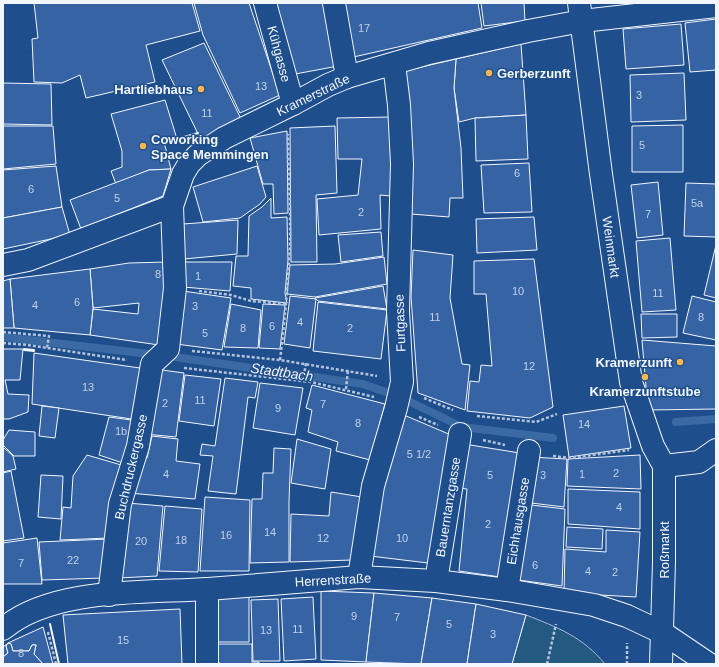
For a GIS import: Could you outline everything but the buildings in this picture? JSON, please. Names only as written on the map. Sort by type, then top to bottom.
[{"type":"street","name":"Kühgasse","points":[[265,3],[289,106]]},
{"type":"street","points":[[334,3],[347,77]]},
{"type":"street","name":"Kramerstraße","points":[[172,206],[183,174],[189,164],[198,155],[224,138],[289,106],[328,84],[347,77],[581,12],[716,6]]},
{"type":"street","name":"Weinmarkt","points":[[581,12],[601,174],[631,382],[653,446],[664,466]]},
{"type":"street","name":"Furtgasse","points":[[359,577],[373,486],[399,396],[398,289],[402,164],[399,105],[394,64]]},
{"type":"street","points":[[3,265],[28,260],[172,206]]},
{"type":"street","name":"Buchdruckergasse","points":[[109,595],[120,504],[138,446],[175,288],[172,206]]},
{"type":"street","name":"Bauerntanzgasse","points":[[436,581],[460,434]]},
{"type":"street","points":[[664,466],[699,462],[716,450]]},
{"type":"street","name":"Eichhausgasse","points":[[507,590],[529,451]]},
{"type":"street","name":"Roßmarkt","points":[[661,664],[663,633],[664,466]]},
{"type":"street","name":"Herrenstraße","points":[[3,629],[19,617],[42,606],[66,600],[109,595],[359,577],[436,581],[507,590],[594,605],[627,616],[663,633],[710,664]]},
{"type":"street","points":[[207,589],[207,664]]},
{"type":"path","points":[[280,360],[287,304],[286,293],[289,262],[289,106]]},
{"type":"path","points":[[175,288],[231,295],[251,301],[287,304]]},
{"type":"path","points":[[3,332],[49,336],[47,348]]},
{"type":"path","points":[[3,343],[47,348],[160,356],[280,360],[306,363],[348,370],[399,396],[460,434],[529,451],[571,458],[653,446]]},
{"type":"path","points":[[160,356],[346,389],[385,401],[399,396],[419,396],[457,412]]},
{"type":"path","points":[[303,382],[306,363]]},
{"type":"path","points":[[346,389],[348,370]]},
{"type":"path","points":[[471,416],[536,422],[557,414]]},
{"type":"path","points":[[46,625],[56,664]]},
{"type":"path","points":[[547,664],[549,649]]},
{"type":"shaded area","points":[[526,615],[559,629],[579,640],[605,664],[512,664]]},
{"type":"waterway","name":"Stadtbach","points":[[3,337],[175,357],[363,384],[400,397],[462,427],[553,438]]},
{"type":"waterway","name":"Stadtbach","points":[[676,422],[716,419]]},
{"type":"wall","points":[[177,139],[198,133]]},
{"type":"wall","points":[[24,349],[34,351],[24,350],[24,349]]},
{"type":"wall","points":[[50,624],[59,664]]},
{"type":"place","name":"Gerberzunft","points":[[489,73]]},
{"type":"place","name":"Hartliebhaus","points":[[201,89]]},
{"type":"place","name":"Coworking Space Memmingen","points":[[143,146]]},
{"type":"place","name":"Kramerzunft","points":[[680,362]]},
{"type":"place","name":"Kramerzunftstube","points":[[645,377]]}]
